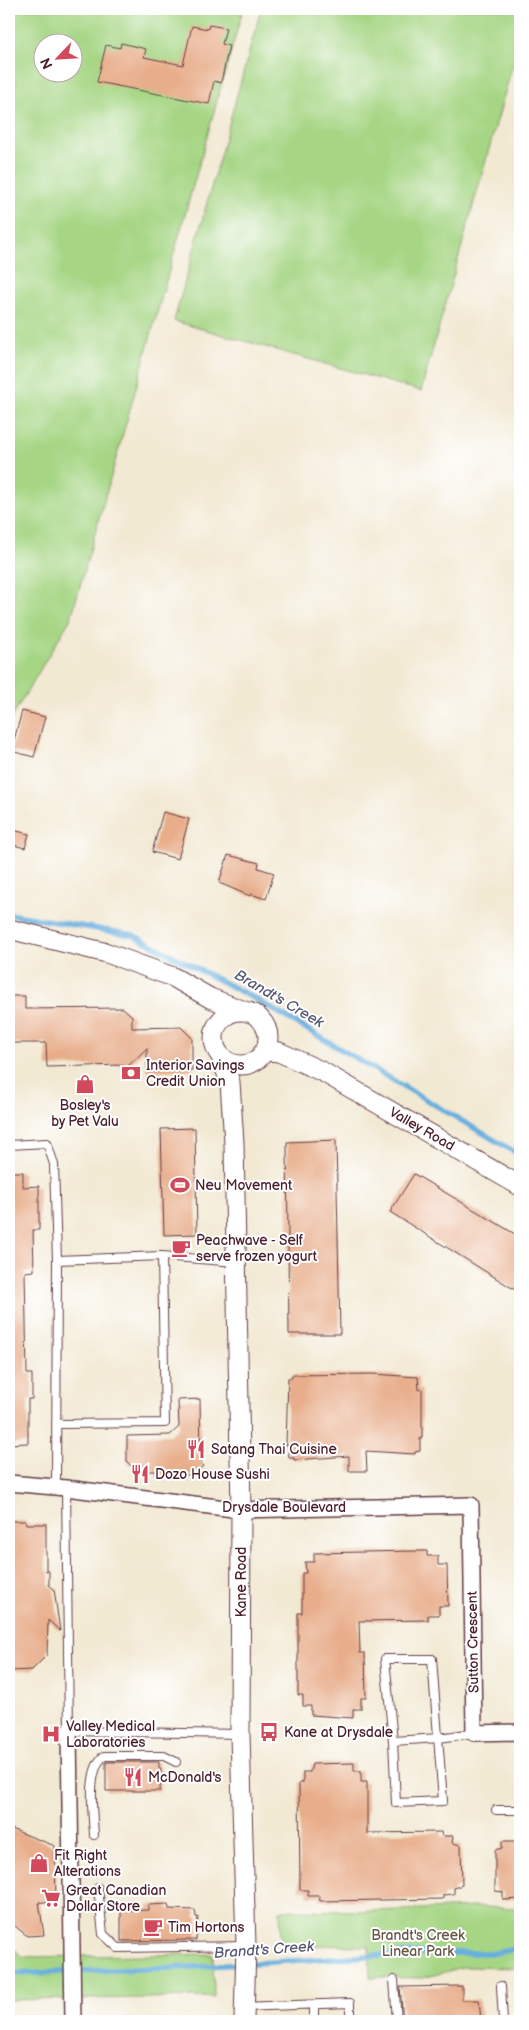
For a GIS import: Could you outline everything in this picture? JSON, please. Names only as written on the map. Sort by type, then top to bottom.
[{"type":"street","name":"Valley Road","points":[[9,929],[107,953],[173,977],[210,998],[254,1016],[291,1049],[323,1072]]},
{"type":"street","name":"Valley Road","points":[[173,977],[194,997],[208,1016],[217,1048],[234,1064],[242,1065],[268,1051],[279,1052],[323,1072],[520,1186]]},
{"type":"street","points":[[217,1048],[214,1031],[223,1017],[230,1013],[254,1016],[268,1037],[259,1057]]},
{"type":"street","name":"Kane Road","points":[[217,1048],[230,1082],[234,1143],[241,1510],[240,1734],[246,1946],[244,2014]]},
{"type":"street","name":"Kane Road","points":[[234,1143],[237,1102],[244,1078],[259,1057]]},
{"type":"street","name":"Drysdale Boulevard","points":[[9,1483],[241,1510],[471,1505]]},
{"type":"street","name":"Sutton Crescent","points":[[471,1505],[474,1732]]},
{"type":"street","points":[[69,1731],[73,2021]]},
{"type":"street","points":[[474,1732],[520,1732]]},
{"type":"lane","points":[[9,1145],[47,1143],[54,1164],[57,1260],[56,1424],[61,1488],[69,1731],[240,1734]]},
{"type":"lane","points":[[57,1260],[162,1256],[236,1262]]},
{"type":"lane","points":[[56,1424],[165,1423],[162,1256]]},
{"type":"lane","points":[[385,1659],[432,1659],[439,1738],[443,1801],[396,1803],[393,1741],[385,1659]]},
{"type":"lane","points":[[393,1741],[439,1738],[474,1732]]},
{"type":"lane","points":[[94,1835],[93,1770],[98,1760],[104,1756],[164,1756],[176,1762]]},
{"type":"lane","points":[[496,1810],[520,1810]]},
{"type":"lane","points":[[98,1888],[102,1934],[118,1948],[246,1946]]},
{"type":"lane","points":[[394,1980],[397,2021]]},
{"type":"lane","points":[[501,1986],[503,2021]]},
{"type":"lane","points":[[244,2014],[314,2005],[350,2003],[350,2021]]},
{"type":"lane","points":[[314,2005],[314,2021]]},
{"type":"green space","points":[[9,9],[243,9],[71,618],[9,722]]},
{"type":"green space","points":[[261,9],[520,9],[520,39],[421,391],[174,321]]},
{"type":"green space","name":"Brandt's Creek Linear Park","points":[[475,1907],[520,1908],[520,1968],[463,1967],[423,1978],[370,1977],[369,1946],[281,1945],[280,1910],[372,1911]]},
{"type":"green space","points":[[9,1943],[22,1957],[213,1954],[214,1997],[9,2000]]},
{"type":"building","points":[[209,25],[226,28],[222,44],[229,46],[221,83],[214,81],[209,104],[97,82],[106,45],[120,48],[121,43],[146,49],[144,57],[183,65],[192,26],[208,29]]},
{"type":"building","points":[[22,711],[45,717],[34,757],[11,751]]},
{"type":"building","points":[[163,812],[189,819],[178,859],[152,852]]},
{"type":"building","points":[[9,829],[29,834],[25,848],[9,844]]},
{"type":"building","points":[[228,855],[259,863],[258,868],[274,873],[266,899],[251,894],[250,896],[219,883]]},
{"type":"building","points":[[9,996],[25,996],[25,1009],[123,1008],[132,1016],[132,1028],[181,1027],[192,1038],[192,1070],[147,1071],[147,1048],[125,1069],[123,1065],[47,1067],[46,1043],[9,1043]]},
{"type":"building","points":[[195,1128],[197,1234],[164,1235],[161,1129]]},
{"type":"building","points":[[336,1140],[340,1334],[289,1334],[287,1142]]},
{"type":"building","points":[[9,1172],[23,1172],[23,1187],[39,1186],[39,1230],[33,1230],[34,1271],[25,1272],[27,1374],[32,1374],[32,1399],[28,1399],[28,1443],[9,1444]]},
{"type":"building","points":[[414,1174],[520,1237],[520,1293],[390,1212]]},
{"type":"building","points":[[372,1374],[418,1377],[419,1390],[422,1389],[422,1438],[420,1438],[420,1451],[415,1452],[415,1454],[366,1451],[367,1471],[349,1471],[349,1456],[294,1460],[294,1458],[289,1458],[288,1445],[286,1445],[288,1378],[292,1378],[292,1375]]},
{"type":"building","points":[[200,1399],[201,1463],[203,1466],[194,1475],[155,1475],[156,1471],[137,1471],[127,1462],[127,1436],[170,1435],[179,1427],[178,1400]]},
{"type":"building","points":[[9,1521],[25,1521],[26,1524],[46,1524],[46,1571],[49,1571],[49,1585],[54,1589],[60,1631],[48,1620],[47,1655],[32,1670],[9,1671]]},
{"type":"building","points":[[427,1551],[427,1556],[438,1556],[438,1565],[447,1565],[448,1606],[439,1606],[439,1615],[428,1615],[428,1620],[359,1621],[360,1653],[365,1653],[366,1698],[361,1698],[361,1709],[353,1709],[353,1718],[311,1715],[311,1706],[303,1706],[303,1695],[298,1695],[298,1613],[302,1613],[302,1573],[306,1573],[305,1562],[314,1562],[314,1553]]},
{"type":"building","name":"McDonald's","points":[[106,1762],[159,1762],[159,1768],[161,1768],[160,1791],[106,1791]]},
{"type":"building","points":[[354,1763],[354,1771],[361,1771],[361,1782],[367,1782],[367,1833],[441,1832],[442,1836],[453,1836],[452,1843],[461,1845],[462,1885],[454,1888],[454,1894],[443,1895],[443,1899],[320,1901],[319,1896],[308,1896],[308,1890],[300,1890],[299,1783],[303,1783],[303,1772],[310,1772],[312,1764]]},
{"type":"building","points":[[9,1828],[55,1846],[56,1903],[39,1902],[44,1935],[27,1936],[9,1921]]},
{"type":"building","points":[[502,1841],[520,1841],[520,1899],[503,1900],[503,1892],[495,1891],[495,1850],[502,1848]]},
{"type":"building","points":[[168,1904],[169,1909],[195,1910],[196,1917],[198,1917],[196,1940],[121,1941],[121,1911],[148,1910],[148,1905]]},
{"type":"building","points":[[462,1986],[462,2000],[479,2000],[481,2021],[403,2021],[400,1987]]},
{"type":"waterway","name":"Brandt's Creek","points":[[9,914],[133,935],[257,1000],[518,1154]]},
{"type":"waterway","name":"Brandt's Creek","points":[[9,1974],[193,1967],[417,1953],[495,1953],[520,1948]]},
{"type":"place","name":"Interior Savings Credit Union","points":[[131,1073]]},
{"type":"place","name":"Bosley's by Pet Valu","points":[[85,1084]]},
{"type":"place","name":"Neu Movement","points":[[180,1185]]},
{"type":"place","name":"Peachwave - Self serve frozen yogurt","points":[[181,1248]]},
{"type":"place","name":"Satang Thai Cuisine","points":[[196,1449]]},
{"type":"place","name":"Dozo House Sushi","points":[[140,1474]]},
{"type":"place","name":"Kane at Drysdale","points":[[269,1732]]},
{"type":"place","name":"Valley Medical Laboratories","points":[[51,1734]]},
{"type":"place","name":"McDonald's","points":[[133,1777]]},
{"type":"place","name":"Fit Right Alterations","points":[[39,1863]]},
{"type":"place","name":"Great Canadian Dollar Store","points":[[51,1898]]},
{"type":"place","name":"Tim Hortons","points":[[153,1927]]}]
